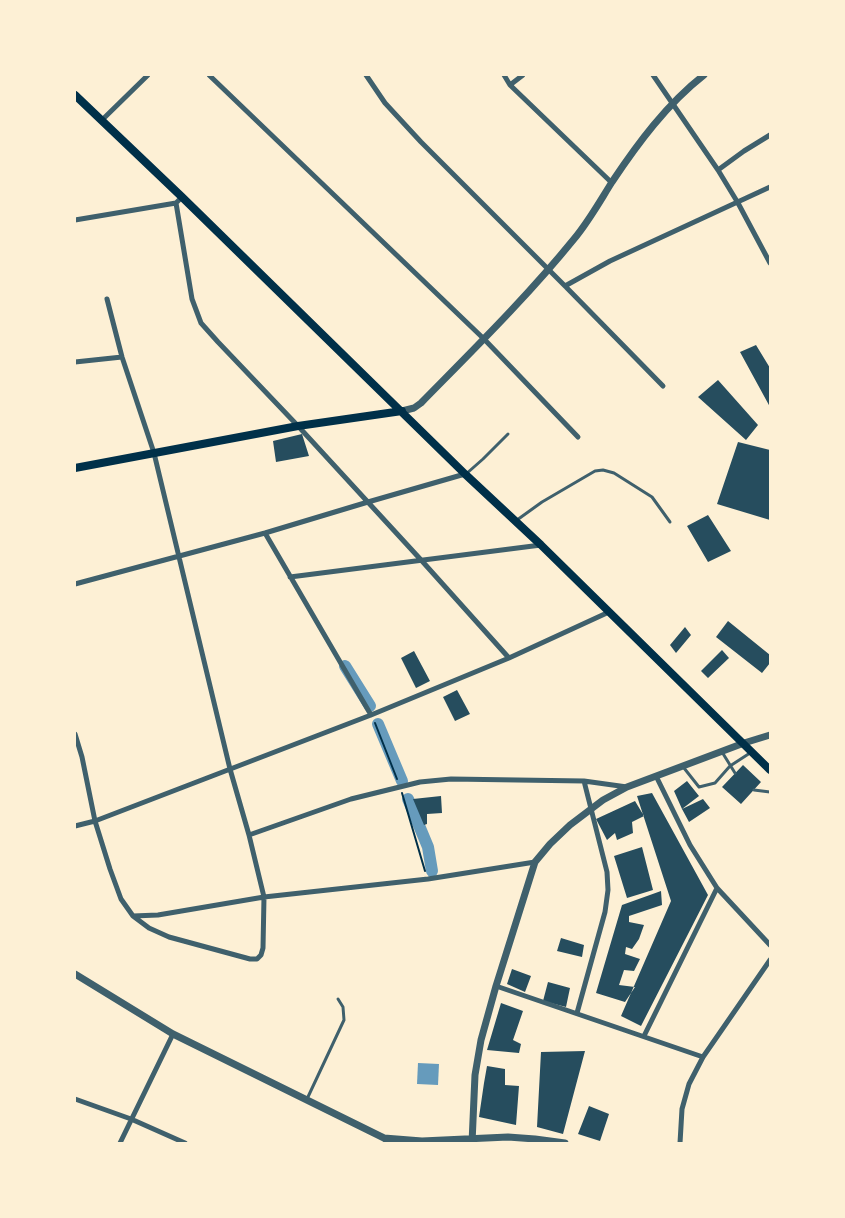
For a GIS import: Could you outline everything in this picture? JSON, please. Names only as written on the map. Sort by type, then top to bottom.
[{"type":"main road","points":[[75,95],[179,200],[402,411],[515,522],[541,544],[770,770]]},
{"type":"main road","points":[[75,468],[298,426],[402,411]]},
{"type":"street","points":[[102,120],[148,75]]},
{"type":"street","points":[[209,75],[484,339],[578,437]]},
{"type":"street","points":[[366,75],[385,104],[421,142],[663,386]]},
{"type":"street","points":[[504,75],[510,85],[612,183]]},
{"type":"street","points":[[510,85],[523,75]]},
{"type":"street","points":[[653,75],[718,170],[770,263]]},
{"type":"street","points":[[402,411],[414,408],[421,403],[548,269],[588,221],[636,147],[673,102],[704,75]]},
{"type":"street","points":[[718,170],[770,135]]},
{"type":"street","points":[[566,286],[610,261],[770,187]]},
{"type":"street","points":[[75,220],[179,200],[192,298],[201,323],[509,658]]},
{"type":"street","points":[[75,734],[110,869],[121,899],[133,916],[148,928],[170,937],[257,959],[263,948],[264,897],[230,769],[154,453],[122,357],[107,299]]},
{"type":"street","points":[[75,362],[122,357]]},
{"type":"street","points":[[75,584],[180,557],[465,474]]},
{"type":"street","points":[[265,533],[371,715]]},
{"type":"street","points":[[290,577],[541,544]]},
{"type":"street","points":[[75,826],[371,715],[509,658],[609,612]]},
{"type":"street","points":[[472,1141],[475,1075],[481,1040],[536,862],[550,844],[570,825],[590,809],[627,787],[770,735]]},
{"type":"street","points":[[656,776],[690,845],[717,888],[770,945]]},
{"type":"street","points":[[249,835],[351,799],[420,782],[451,779],[584,781],[627,787]]},
{"type":"street","points":[[577,1013],[605,912],[608,890],[607,872],[584,781]]},
{"type":"street","points":[[133,916],[158,915],[264,897],[428,879],[536,862]]},
{"type":"street","points":[[644,1036],[717,888]]},
{"type":"street","points":[[681,1143],[682,1109],[689,1084],[703,1057],[770,960]]},
{"type":"street","points":[[75,974],[173,1034],[387,1141],[472,1141],[508,1137],[535,1138],[565,1143]]},
{"type":"street","points":[[496,986],[703,1057]]},
{"type":"street","points":[[120,1143],[173,1034]]},
{"type":"street","points":[[75,1099],[131,1119],[185,1143]]},
{"type":"lane","points":[[465,474],[508,434]]},
{"type":"lane","points":[[515,522],[542,502],[595,471],[603,470],[614,473],[652,497],[670,522]]},
{"type":"lane","points":[[683,766],[699,787],[714,783],[730,766],[752,751]]},
{"type":"lane","points":[[722,752],[735,773]]},
{"type":"lane","points":[[754,790],[770,792]]},
{"type":"lane","points":[[307,1100],[344,1020],[343,1007],[338,999]]},
{"type":"water","points":[[418,1063],[439,1064],[438,1085],[417,1084]]},
{"type":"building","points":[[756,345],[770,368],[770,407],[740,352]]},
{"type":"building","points":[[718,380],[758,425],[746,440],[698,397]]},
{"type":"building","points":[[302,434],[309,456],[276,462],[273,441]]},
{"type":"building","points":[[738,442],[770,450],[770,520],[717,504]]},
{"type":"building","points":[[708,515],[731,551],[708,562],[687,526]]},
{"type":"building","points":[[728,621],[770,655],[770,663],[762,673],[716,637]]},
{"type":"building","points":[[685,627],[691,635],[676,653],[670,645]]},
{"type":"building","points":[[722,650],[729,658],[708,678],[701,671]]},
{"type":"building","points":[[414,651],[430,681],[416,688],[401,658]]},
{"type":"building","points":[[457,690],[470,714],[455,721],[443,697]]},
{"type":"building","points":[[743,765],[761,782],[741,804],[722,787]]},
{"type":"building","points":[[687,781],[699,796],[682,809],[674,791]]},
{"type":"building","points":[[652,793],[708,895],[641,1026],[621,1016],[671,901],[637,796]]},
{"type":"building","points":[[441,796],[442,813],[427,814],[427,824],[424,825],[413,799]]},
{"type":"building","points":[[703,799],[710,808],[689,822],[682,809]]},
{"type":"building","points":[[635,801],[644,816],[632,822],[633,833],[617,840],[615,833],[607,840],[596,819]]},
{"type":"building","points":[[642,847],[653,890],[627,898],[614,856]]},
{"type":"building","points":[[661,891],[662,905],[629,916],[629,922],[644,925],[639,939],[632,949],[626,947],[625,954],[640,959],[634,971],[624,970],[619,985],[635,987],[625,1002],[596,993],[622,905]]},
{"type":"building","points":[[561,938],[584,945],[582,957],[557,951]]},
{"type":"building","points":[[512,969],[531,976],[525,992],[507,984]]},
{"type":"building","points":[[548,982],[570,988],[566,1007],[543,1001]]},
{"type":"building","points":[[501,1003],[523,1011],[513,1040],[521,1044],[519,1053],[487,1050]]},
{"type":"building","points":[[585,1051],[563,1134],[537,1127],[541,1052]]},
{"type":"building","points":[[487,1066],[505,1069],[505,1085],[519,1086],[516,1125],[479,1117]]},
{"type":"building","points":[[589,1106],[609,1114],[600,1141],[578,1134]]},
{"type":"waterway","points":[[345,666],[370,706]]},
{"type":"waterway","points":[[378,724],[402,781]]},
{"type":"waterway","points":[[408,799],[428,847],[432,871]]}]
